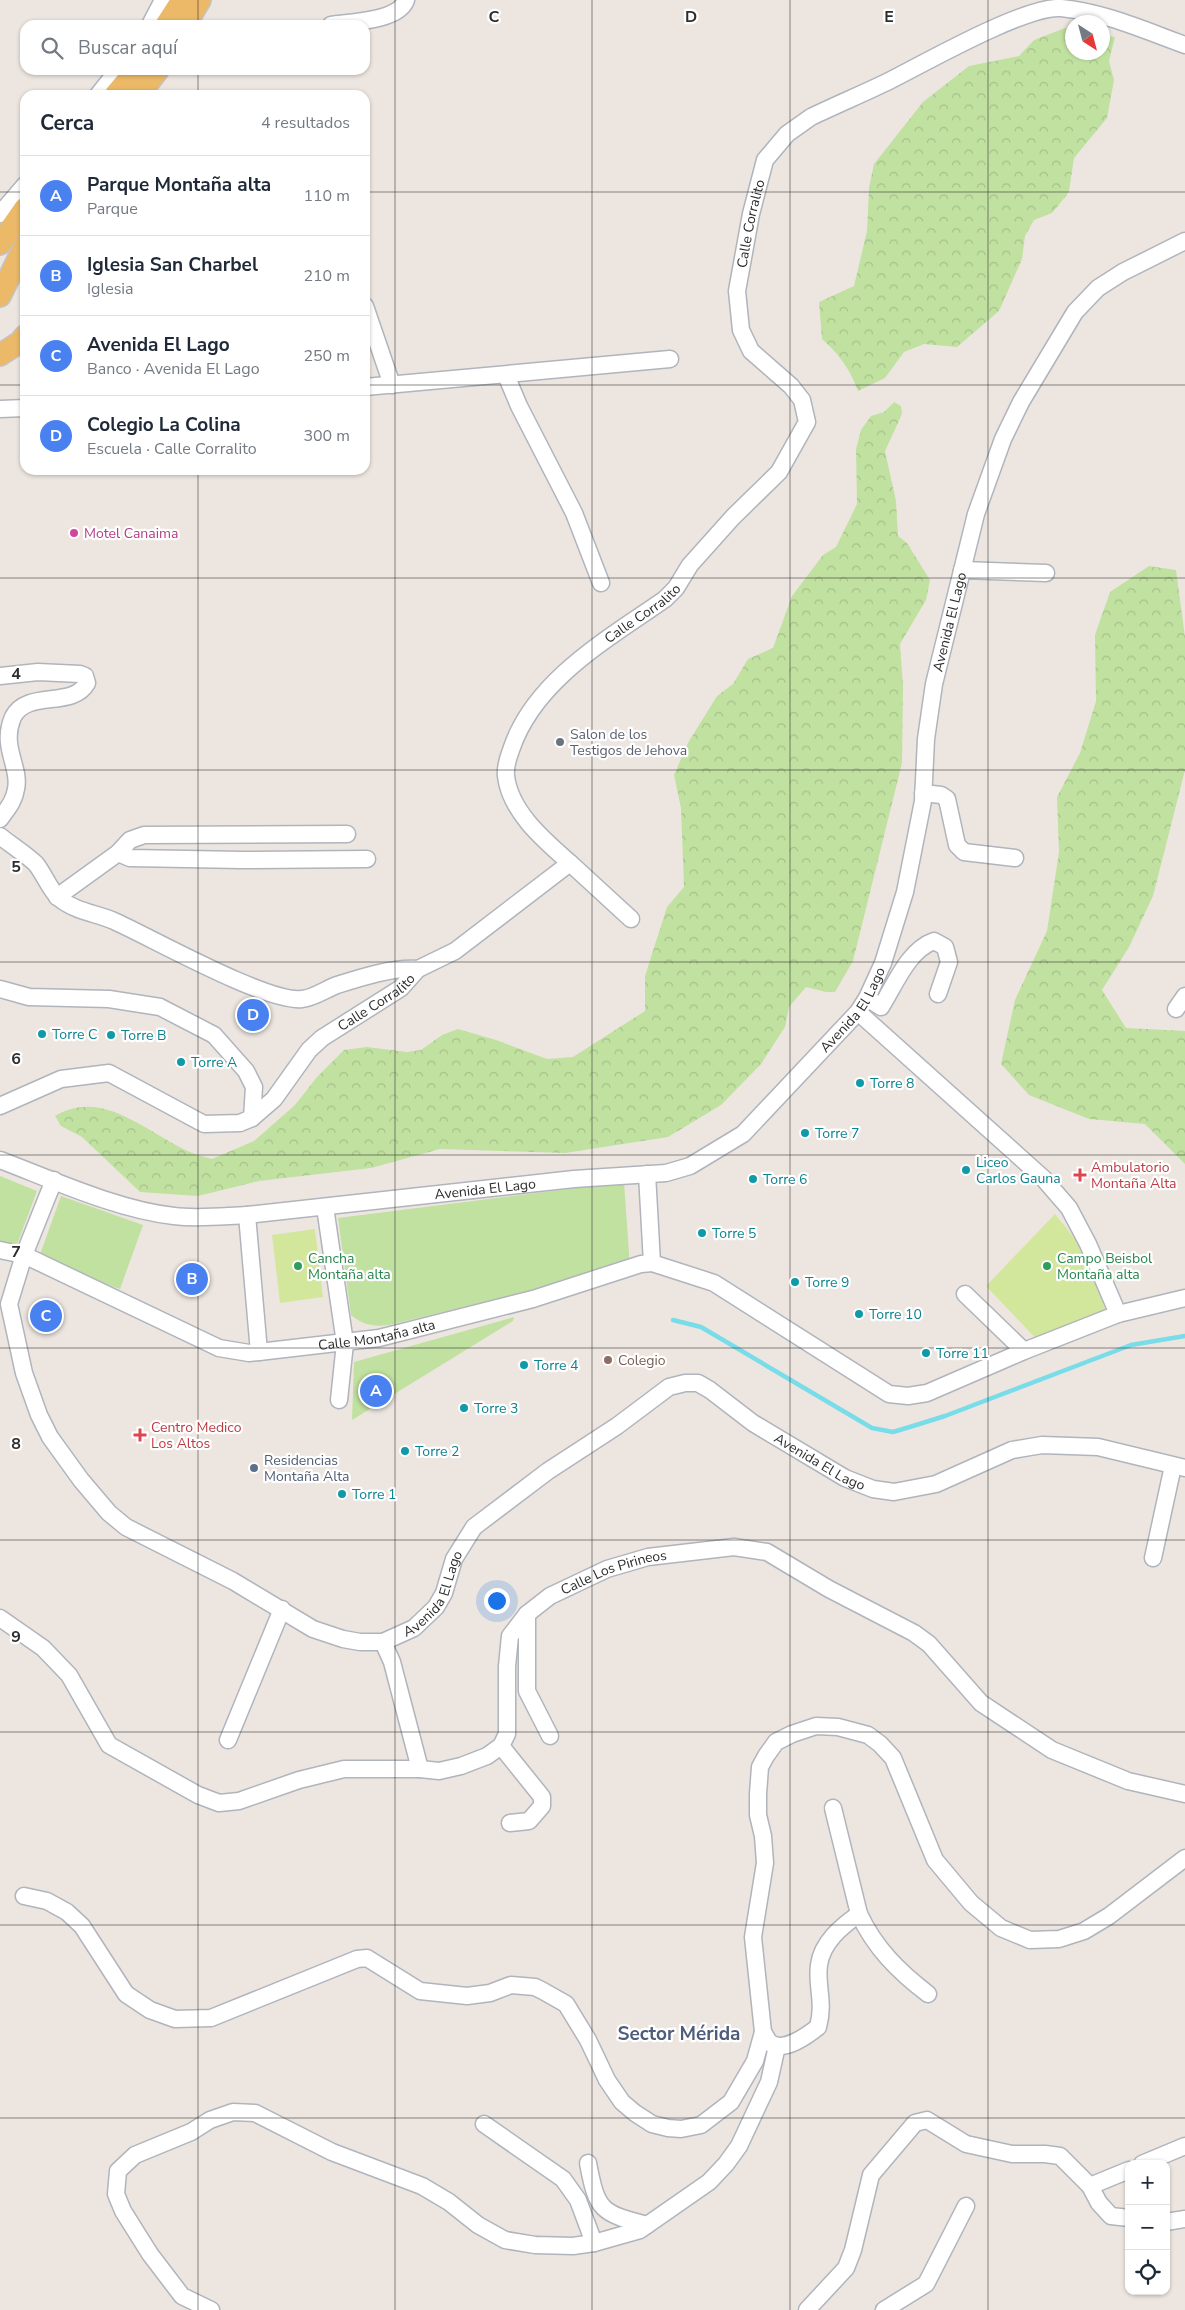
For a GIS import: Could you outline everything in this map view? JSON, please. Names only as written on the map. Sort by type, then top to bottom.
[{"type":"main road","points":[[169,20],[182,0]]},
{"type":"main road","points":[[189,20],[200,0]]},
{"type":"main road","points":[[119,90],[132,75]]},
{"type":"main road","points":[[143,90],[154,75]]},
{"type":"main road","points":[[0,244],[20,215]]},
{"type":"main road","points":[[6,284],[20,255]]},
{"type":"main road","points":[[0,355],[20,342]]},
{"type":"street","points":[[153,20],[163,0]]},
{"type":"street","points":[[359,20],[393,14],[404,5],[406,0]]},
{"type":"street","name":"Calle Corralito","points":[[0,1106],[61,1079],[108,1073],[204,1124],[240,1123],[252,1118],[274,1099],[309,1050],[322,1038],[401,988],[418,969],[455,951],[570,863],[528,825],[510,791],[506,776],[508,760],[516,733],[536,704],[563,673],[594,648],[665,599],[676,588],[690,566],[734,517],[779,472],[807,422],[802,400],[791,386],[751,351],[741,330],[737,291],[751,214],[765,160],[787,134],[811,117],[1023,16],[1060,8],[1121,22],[1185,45]]},
{"type":"street","points":[[102,90],[114,75]]},
{"type":"street","points":[[0,215],[20,191]]},
{"type":"street","points":[[0,215],[20,197]]},
{"type":"street","name":"Avenida El Lago","points":[[0,1160],[144,1211],[174,1216],[247,1215],[574,1179],[666,1173],[690,1166],[743,1134],[858,1012],[867,998],[882,963],[905,892],[923,793],[926,739],[934,684],[976,514],[1002,439],[1021,402],[1075,312],[1098,288],[1123,272],[1185,241]]},
{"type":"street","points":[[370,321],[392,385]]},
{"type":"street","points":[[370,387],[670,359]]},
{"type":"street","points":[[506,375],[519,406],[574,513],[601,583]]},
{"type":"street","points":[[0,409],[20,408]]},
{"type":"street","points":[[962,570],[1046,573]]},
{"type":"street","points":[[0,676],[38,672],[80,674],[86,676],[87,683],[84,689],[76,694],[27,704],[13,717],[8,732],[8,746],[17,787],[12,804],[0,819]]},
{"type":"street","points":[[923,793],[941,794],[946,799],[958,845],[964,852],[1015,858]]},
{"type":"street","points":[[57,897],[118,853],[130,840],[144,835],[347,834]]},
{"type":"street","points":[[0,836],[34,863],[48,879],[57,897],[74,908],[112,920],[242,982],[275,995],[302,999],[338,985],[406,968],[418,969]]},
{"type":"street","points":[[118,853],[130,858],[242,860],[367,858]]},
{"type":"street","points":[[570,863],[630,919]]},
{"type":"street","points":[[867,998],[881,1007],[911,958],[924,945],[934,942],[945,947],[949,962],[938,994]]},
{"type":"street","points":[[0,989],[30,997],[109,999],[160,1007],[214,1034],[246,1071],[254,1087],[252,1118]]},
{"type":"street","points":[[858,1012],[1043,1178],[1069,1208],[1088,1244],[1118,1314]]},
{"type":"street","points":[[647,1174],[652,1263],[714,1283],[889,1394],[908,1396],[927,1393],[1024,1351],[1118,1314],[1185,1298]]},
{"type":"street","name":"Avenida El Lago","points":[[54,1180],[24,1255],[9,1304],[17,1346],[39,1415],[71,1468],[109,1513],[126,1527],[233,1581],[314,1629],[343,1639],[360,1642],[383,1642],[414,1628],[436,1607],[444,1593],[454,1559],[474,1527],[548,1471],[616,1426],[669,1387],[685,1383],[698,1383],[753,1423],[791,1447],[845,1478],[873,1489],[894,1492],[936,1484],[1012,1450],[1042,1445],[1098,1447],[1179,1467]]},
{"type":"street","points":[[325,1207],[345,1343],[339,1400]]},
{"type":"street","points":[[247,1215],[259,1352]]},
{"type":"street","name":"Calle Montaña alta","points":[[0,1250],[24,1255],[219,1348],[249,1353],[379,1338],[534,1299],[641,1264],[652,1263]]},
{"type":"street","points":[[965,1294],[1024,1351]]},
{"type":"street","points":[[1152,1558],[1179,1467]]},
{"type":"street","name":"Calle Los Pirineos","points":[[501,1746],[507,1734],[507,1666],[510,1636],[527,1614],[550,1596],[607,1569],[648,1557],[734,1547],[767,1552],[829,1589],[914,1633],[929,1644],[981,1703],[1052,1750],[1128,1781],[1185,1794]]},
{"type":"street","points":[[228,1740],[282,1610]]},
{"type":"street","points":[[527,1614],[527,1691],[550,1736]]},
{"type":"street","points":[[0,1618],[43,1648],[69,1675],[109,1745],[198,1795],[219,1803],[239,1801],[299,1780],[344,1769],[420,1769],[439,1771],[462,1766],[487,1756],[501,1746],[542,1797],[542,1806],[529,1821],[510,1823]]},
{"type":"street","points":[[383,1642],[392,1662],[420,1769]]},
{"type":"street","points":[[24,1896],[47,1901],[67,1912],[82,1926],[126,1994],[150,2010],[175,2018],[211,2018],[357,1959],[367,1958],[420,1991],[467,1996],[490,1993],[511,1985],[535,1987],[566,2004],[588,2040],[607,2080],[622,2102],[652,2124],[681,2129],[701,2125],[731,2102],[755,2061],[762,2032],[753,1937],[765,1862],[758,1815],[758,1794],[760,1767],[776,1742],[816,1726],[838,1727],[868,1735],[880,1744],[893,1758],[935,1860],[978,1909],[1001,1928],[1030,1940],[1059,1939],[1084,1931],[1109,1916],[1185,1858]]},
{"type":"street","points":[[833,1808],[859,1914],[874,1940],[898,1970],[928,1994]]},
{"type":"street","points":[[762,2032],[770,2043],[777,2046],[804,2038],[818,2027],[822,2001],[819,1966],[823,1950],[846,1924],[859,1914]]},
{"type":"street","points":[[211,2310],[182,2296],[150,2254],[116,2194],[118,2170],[135,2155],[191,2132],[210,2120],[233,2112],[255,2113],[332,2152],[422,2186],[449,2202],[478,2225],[505,2240],[535,2245],[573,2246],[594,2244],[612,2240],[648,2225],[709,2182],[726,2164],[739,2146],[768,2082],[777,2046]]},
{"type":"street","points":[[807,2310],[846,2268],[853,2250],[871,2175],[915,2123],[927,2120],[966,2144],[1000,2152],[1060,2156],[1090,2186],[1099,2203],[1111,2216],[1125,2218]]},
{"type":"street","points":[[484,2124],[563,2179],[578,2200],[594,2244]]},
{"type":"street","points":[[1152,2160],[1185,2146]]},
{"type":"street","points":[[588,2163],[594,2193],[599,2204],[608,2212],[648,2225]]},
{"type":"street","points":[[1090,2186],[1125,2172]]},
{"type":"street","points":[[884,2310],[926,2284],[966,2206]]},
{"type":"street","points":[[1170,2221],[1185,2219]]},
{"type":"green space","points":[[1065,28],[1065,60],[1109,60],[1114,80],[1107,118],[1074,158],[1069,191],[1066,196],[1052,213],[1034,220],[1025,236],[1022,259],[999,311],[957,347],[924,344],[904,352],[885,378],[858,391],[843,362],[822,339],[819,302],[854,286],[867,231],[869,188],[874,164],[923,102],[969,66],[1019,56],[1034,40]]},
{"type":"green space","points":[[1110,36],[1115,37],[1110,57]]},
{"type":"green space","points":[[894,402],[901,406],[902,414],[885,451],[896,501],[898,536],[907,543],[930,580],[926,600],[900,644],[903,686],[902,763],[853,961],[835,992],[826,992],[806,987],[789,1007],[785,1027],[761,1064],[721,1105],[668,1137],[565,1153],[440,1149],[371,1168],[259,1181],[198,1196],[140,1192],[82,1137],[61,1126],[55,1116],[73,1108],[90,1107],[108,1110],[125,1116],[190,1152],[212,1159],[254,1141],[295,1105],[317,1077],[344,1050],[367,1047],[407,1052],[421,1050],[442,1035],[458,1029],[496,1040],[547,1059],[573,1057],[645,1011],[645,976],[667,907],[684,887],[681,808],[674,775],[688,743],[717,696],[733,684],[748,659],[773,648],[792,596],[823,555],[836,547],[857,504],[856,449],[861,430],[871,416],[884,412]]},
{"type":"green space","points":[[1149,566],[1176,570],[1185,637],[1185,770],[1153,896],[1129,947],[1102,990],[1126,1028],[1185,1031],[1185,1164],[1145,1124],[1089,1119],[1029,1095],[1001,1064],[1015,1000],[1047,931],[1059,852],[1057,797],[1080,753],[1096,701],[1095,635],[1110,592]]},
{"type":"green space","points":[[0,1176],[37,1191],[15,1250],[0,1247]]},
{"type":"green space","points":[[624,1182],[630,1267],[389,1325],[378,1326],[368,1324],[351,1315],[338,1218]]},
{"type":"green space","points":[[61,1196],[143,1225],[120,1289],[38,1260]]},
{"type":"green space","name":"Campo Beisbol Montaña alta","points":[[1055,1214],[1080,1245],[1108,1316],[1042,1345],[986,1286]]},
{"type":"green space","name":"Cancha Montaña alta","points":[[315,1229],[323,1297],[280,1303],[272,1235]]},
{"type":"green space","points":[[514,1317],[513,1321],[352,1420],[354,1362]]},
{"type":"waterway","points":[[673,1320],[701,1327],[872,1428],[893,1432],[945,1416],[1131,1345],[1185,1336]]},
{"type":"place","name":"Motel Canaima","points":[[74,533]]},
{"type":"place","name":"Salon de los Testigos de Jehova","points":[[560,742]]},
{"type":"place","name":"Colegio La Colina","points":[[253,1015]]},
{"type":"place","name":"Torre C","points":[[42,1034]]},
{"type":"place","name":"Torre B","points":[[111,1035]]},
{"type":"place","name":"Torre A","points":[[181,1062]]},
{"type":"place","name":"Torre 8","points":[[860,1083]]},
{"type":"place","name":"Torre 7","points":[[805,1133]]},
{"type":"place","name":"Liceo Carlos Gauna","points":[[966,1170]]},
{"type":"place","name":"Ambulatorio Montaña Alta","points":[[1080,1175]]},
{"type":"place","name":"Torre 6","points":[[753,1179]]},
{"type":"place","name":"Torre 5","points":[[702,1233]]},
{"type":"place","name":"Cancha Montaña alta","points":[[298,1266]]},
{"type":"place","name":"Campo Beisbol Montaña alta","points":[[1047,1266]]},
{"type":"place","name":"Iglesia San Charbel","points":[[192,1279]]},
{"type":"place","name":"Torre 9","points":[[795,1282]]},
{"type":"place","name":"Torre 10","points":[[859,1314]]},
{"type":"place","name":"Avenida El Lago","points":[[46,1316]]},
{"type":"place","name":"Torre 11","points":[[926,1353]]},
{"type":"place","name":"Colegio","points":[[608,1360]]},
{"type":"place","name":"Torre 4","points":[[524,1365]]},
{"type":"place","name":"Parque Montaña alta","points":[[376,1391]]},
{"type":"place","name":"Torre 3","points":[[464,1408]]},
{"type":"place","name":"Centro Medico Los Altos","points":[[140,1435]]},
{"type":"place","name":"Torre 2","points":[[405,1451]]},
{"type":"place","name":"Residencias Montaña Alta","points":[[254,1468]]},
{"type":"place","name":"Torre 1","points":[[342,1494]]},
{"type":"district","name":"Sector Mérida","points":[[679,2033]]}]
